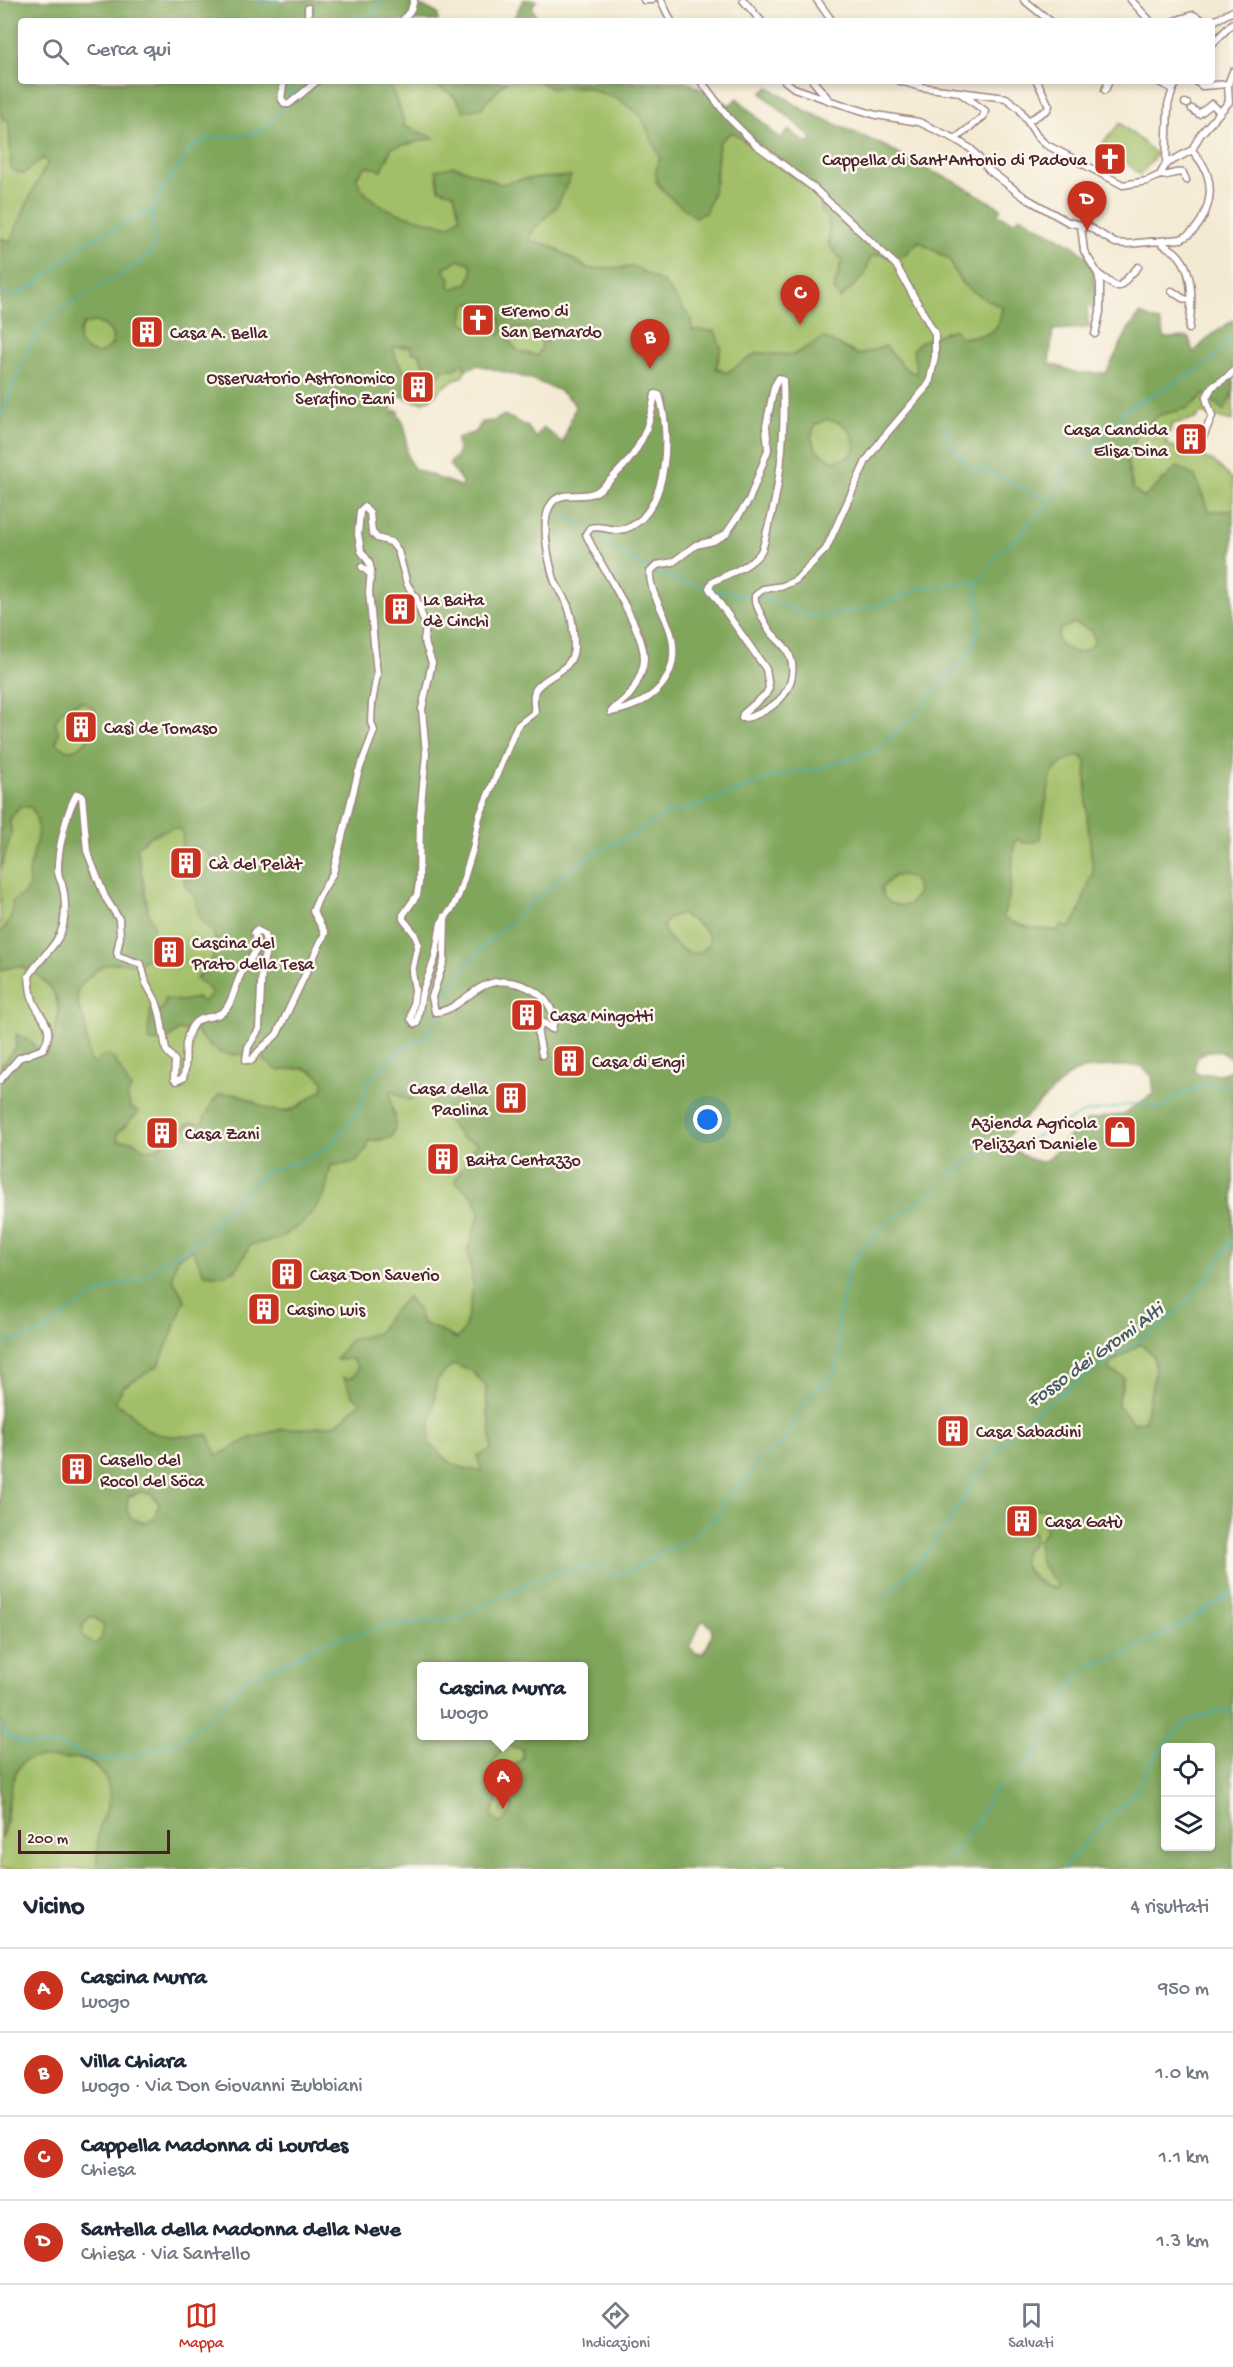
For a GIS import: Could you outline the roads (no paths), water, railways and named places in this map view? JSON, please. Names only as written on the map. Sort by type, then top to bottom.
[{"type":"street","points":[[644,0],[651,0]]},
{"type":"street","points":[[661,0],[670,18]]},
{"type":"street","points":[[743,0],[758,18]]},
{"type":"street","points":[[817,0],[830,18]]},
{"type":"street","points":[[1024,0],[1046,18]]},
{"type":"street","points":[[1131,0],[1147,18]]},
{"type":"street","points":[[404,18],[414,2]]},
{"type":"street","points":[[308,8],[308,18]]},
{"type":"street","points":[[1215,20],[1233,11]]},
{"type":"street","points":[[1184,18],[1193,15],[1198,18]]},
{"type":"street","points":[[1215,41],[1233,24]]},
{"type":"street","points":[[1166,164],[1192,150],[1218,110],[1230,101],[1228,84],[1233,71]]},
{"type":"street","points":[[283,84],[281,98],[285,104],[289,104],[313,84]]},
{"type":"street","points":[[0,1080],[19,1058],[43,1049],[47,1042],[49,1034],[47,1025],[43,1015],[35,1007],[30,993],[29,976],[52,947],[63,925],[66,901],[58,874],[59,849],[64,838],[72,803],[77,794],[82,796],[87,851],[105,897],[119,918],[118,956],[141,964],[146,983],[160,1014],[166,1050],[174,1061],[176,1081],[183,1078],[185,1047],[191,1029],[197,1020],[217,1015],[227,1008],[241,974],[255,951],[258,942],[254,932],[256,930],[264,934],[267,945],[262,968],[259,1029],[248,1047],[246,1060],[252,1060],[257,1051],[277,1034],[325,933],[313,911],[333,873],[360,765],[372,740],[372,703],[377,674],[369,592],[369,562],[361,551],[358,534],[360,511],[364,507],[369,513],[372,532],[377,538],[390,543],[398,551],[407,584],[416,598],[426,627],[424,640],[432,663],[422,709],[426,754],[420,815],[419,883],[417,895],[403,915],[403,919],[414,933],[418,943],[412,972],[415,990],[411,1018],[414,1024],[417,1023],[422,993],[435,958],[438,932],[445,915],[457,898],[473,849],[479,817],[517,726],[535,712],[534,694],[537,688],[566,668],[572,657],[574,647],[568,608],[555,581],[547,548],[546,520],[550,506],[554,500],[562,496],[595,492],[625,466],[634,454],[648,425],[655,394],[659,395],[666,428],[661,480],[653,500],[640,520],[631,527],[618,531],[606,530],[597,526],[590,528],[586,534],[633,624],[643,649],[644,662],[632,692],[611,711],[649,697],[667,680],[673,657],[672,638],[652,584],[650,572],[657,565],[673,562],[696,545],[713,541],[726,534],[749,500],[768,450],[766,426],[774,387],[778,379],[783,380],[781,467],[773,511],[760,553],[712,582],[709,588],[766,669],[769,688],[766,694],[743,714],[742,718],[747,719],[773,706],[787,690],[793,678],[793,668],[787,651],[769,629],[755,601],[755,596],[764,589],[783,586],[796,580],[826,549],[866,461],[931,381],[935,357],[934,334],[896,265],[818,191],[755,144],[728,117],[703,84]]},
{"type":"street","points":[[789,84],[831,102],[876,115],[919,122],[955,139],[971,149],[989,170],[1012,190],[1068,222],[1089,227],[1115,243],[1159,241],[1187,236],[1202,219],[1208,204],[1208,176],[1204,165],[1192,150]]},
{"type":"street","points":[[816,84],[831,102]]},
{"type":"street","points":[[910,84],[1006,98],[1019,108],[1037,136],[1045,144],[1110,180],[1130,185],[1160,175],[1180,172],[1186,180]]},
{"type":"street","points":[[1028,121],[1047,110],[1049,106],[1038,84]]},
{"type":"street","points":[[1105,90],[1108,84]]},
{"type":"street","points":[[1163,84],[1173,89]]},
{"type":"street","points":[[1160,175],[1166,164],[1168,147],[1168,105],[1176,84]]},
{"type":"street","points":[[1195,84],[1228,84]]},
{"type":"street","points":[[955,139],[983,117],[985,111],[959,92]]},
{"type":"street","points":[[1188,105],[1199,114],[1212,104],[1218,110]]},
{"type":"street","points":[[1168,147],[1171,153],[1183,155]]},
{"type":"street","points":[[1081,226],[1084,250],[1098,274],[1101,301],[1095,334]]},
{"type":"street","points":[[1159,241],[1179,256],[1186,266],[1191,301],[1189,329]]},
{"type":"street","points":[[1098,274],[1115,286],[1120,286],[1138,267]]},
{"type":"street","points":[[1172,291],[1191,301]]},
{"type":"street","points":[[1198,448],[1212,416],[1206,398],[1212,387],[1233,371]]},
{"type":"street","points":[[362,567],[370,574]]},
{"type":"street","points":[[445,915],[447,927],[444,961],[432,997],[435,1012],[447,1010],[488,984],[500,982],[529,988],[545,999],[551,1007],[554,1021],[552,1029],[541,1021],[539,1026],[542,1055]]},
{"type":"waterway","points":[[259,4],[280,0]]},
{"type":"waterway","points":[[363,18],[376,12],[383,0]]},
{"type":"waterway","points":[[285,100],[298,84]]},
{"type":"waterway","points":[[0,416],[24,357],[46,323],[70,303],[124,273],[152,251],[154,205],[188,152],[199,143],[212,138],[252,133],[264,129],[275,119],[283,104]]},
{"type":"waterway","points":[[0,292],[17,295],[36,284],[85,243],[152,210]]},
{"type":"waterway","points":[[443,1006],[460,975],[488,941],[566,873],[594,853],[631,836],[666,814],[711,801],[764,780],[792,772],[817,769],[875,751],[922,709],[933,691],[972,649],[980,622],[980,608],[976,593],[978,581],[984,577],[997,554],[1018,537],[1032,519],[1056,498],[1064,471],[1071,462],[1107,437],[1124,410],[1200,369],[1210,362],[1233,336]]},
{"type":"waterway","points":[[943,422],[953,450],[971,467],[996,474],[1049,502]]},
{"type":"waterway","points":[[561,514],[582,525]]},
{"type":"waterway","points":[[596,533],[615,550],[647,569]]},
{"type":"waterway","points":[[656,573],[704,588]]},
{"type":"waterway","points":[[761,598],[816,617],[878,606],[919,589],[976,581]]},
{"type":"waterway","points":[[714,590],[750,597]]},
{"type":"waterway","points":[[8,1342],[38,1334],[99,1293],[122,1283],[144,1279],[161,1262],[202,1240],[224,1211],[265,1172],[305,1160],[327,1148],[359,1111],[369,1079],[402,1048],[425,1038],[439,1015]]},
{"type":"waterway","points":[[0,1727],[10,1737],[29,1745],[53,1745],[69,1749],[92,1760],[99,1761],[140,1753],[180,1741],[218,1710],[250,1674],[256,1675],[293,1659],[323,1642],[391,1625],[454,1619],[529,1582],[559,1571],[588,1568],[602,1569],[615,1574],[634,1569],[683,1543],[714,1520],[723,1508],[722,1500],[746,1481],[756,1462],[783,1443],[809,1394],[829,1381],[837,1368],[840,1352],[838,1320],[849,1268],[855,1257],[884,1224],[935,1190],[954,1172],[983,1151],[1029,1140],[1084,1113],[1133,1104],[1147,1104],[1161,1109],[1176,1096],[1206,1082],[1213,1086],[1233,1085]]},
{"type":"waterway","name":"Fosso dei Gromi Alti","points":[[879,1601],[925,1554],[977,1476],[1020,1425],[1172,1316],[1201,1285],[1233,1239]]},
{"type":"waterway","points":[[0,1345],[6,1343]]},
{"type":"waterway","points":[[946,1859],[978,1820],[991,1794],[1028,1763],[1037,1751],[1069,1687],[1078,1676],[1090,1666],[1117,1657],[1182,1625],[1233,1592]]},
{"type":"waterway","points":[[1063,1869],[1088,1839],[1134,1793],[1152,1761],[1182,1725],[1194,1718],[1216,1712],[1227,1713],[1233,1709]]},
{"type":"tunnel","points":[[483,326],[486,319]]},
{"type":"place","name":"Cappella di Sant'Antonio di Padova","points":[[1110,159]]},
{"type":"place","name":"Santella della Madonna della Neve","points":[[1087,231]]},
{"type":"place","name":"Eremo di San Bernardo","points":[[478,320]]},
{"type":"place","name":"Cappella Madonna di Lourdes","points":[[800,325]]},
{"type":"place","name":"Casa A. Bella","points":[[147,332]]},
{"type":"place","name":"Villa Chiara","points":[[650,369]]},
{"type":"place","name":"Osservatorio Astronomico Serafino Zani","points":[[418,387]]},
{"type":"place","name":"Casa Candida Elisa Dina","points":[[1191,439]]},
{"type":"place","name":"La Baita dè Cinchì","points":[[400,609]]},
{"type":"place","name":"Casì de Tomaso","points":[[81,727]]},
{"type":"place","name":"Cà del Pelàt","points":[[186,863]]},
{"type":"place","name":"Cascina del Prato della Tesa","points":[[169,952]]},
{"type":"place","name":"Casa Mingotti","points":[[527,1015]]},
{"type":"place","name":"Casa di Engi","points":[[569,1061]]},
{"type":"place","name":"Casa della Paolina","points":[[511,1098]]},
{"type":"place","name":"Azienda Agricola Pelizzari Daniele","points":[[1120,1132]]},
{"type":"place","name":"Casa Zani","points":[[162,1133]]},
{"type":"place","name":"Baita Centazzo","points":[[443,1159]]},
{"type":"place","name":"Casa Don Saverio","points":[[287,1274]]},
{"type":"place","name":"Casino Luis","points":[[264,1309]]},
{"type":"place","name":"Casa Sabadini","points":[[953,1431]]},
{"type":"place","name":"Casello del Rocol del Söca","points":[[77,1469]]},
{"type":"place","name":"Casa Gatù","points":[[1022,1521]]},
{"type":"place","name":"Cascina Murra","points":[[503,1809]]}]
